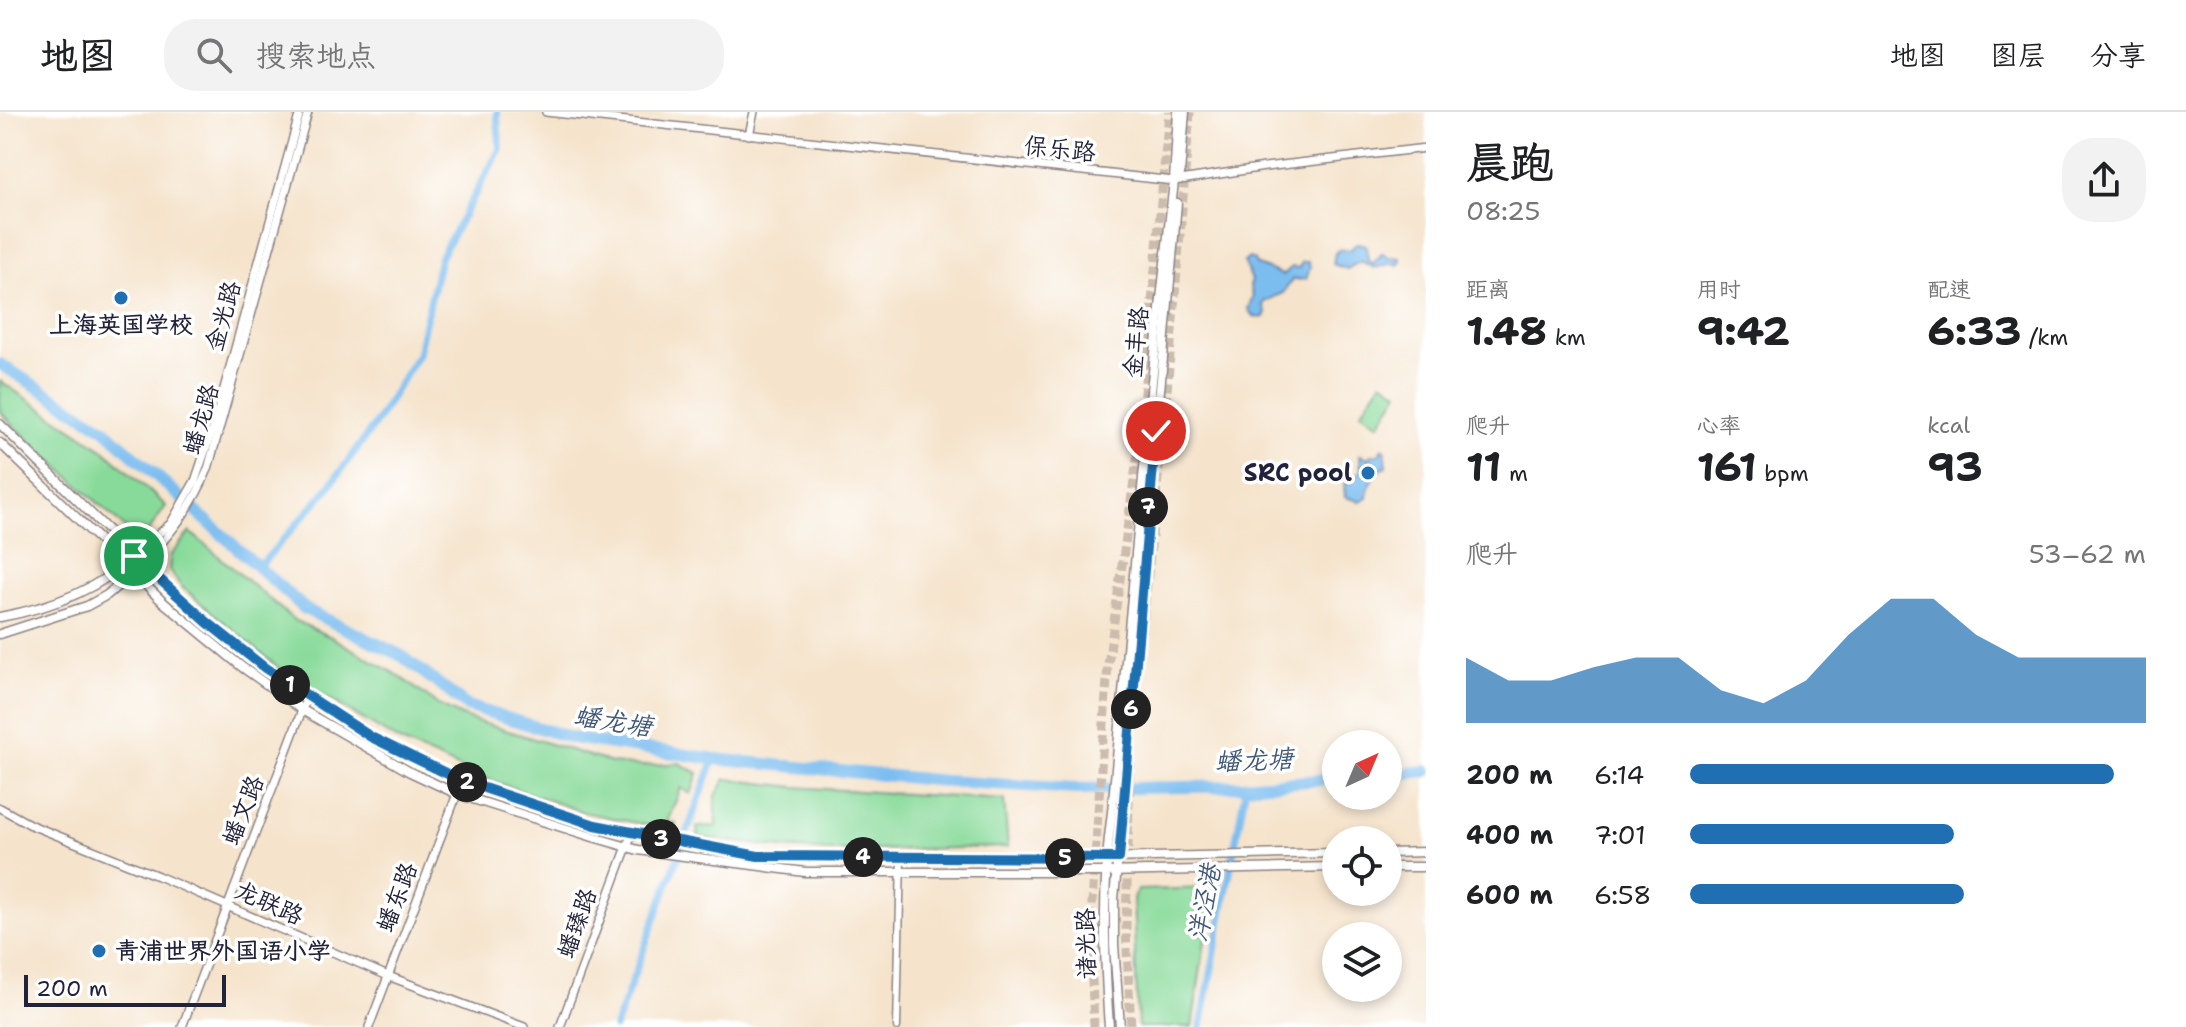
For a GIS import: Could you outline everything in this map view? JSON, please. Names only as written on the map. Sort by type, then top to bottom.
[{"type":"main road","name":"金丰路","points":[[1177,180],[1178,112]]},
{"type":"main road","name":"金丰路","points":[[1121,768],[1150,405],[1185,112]]},
{"type":"main road","points":[[0,424],[134,556],[207,622],[307,697],[371,737],[460,780],[595,825],[758,856],[1119,858],[1322,853]]},
{"type":"main road","points":[[0,443],[124,566],[242,667],[304,711],[410,772],[457,794],[627,847],[805,872],[1117,872],[1322,867]]},
{"type":"main road","points":[[0,617],[30,612],[69,599],[124,566],[134,556]]},
{"type":"main road","name":"蟠龙路","points":[[0,634],[87,606],[143,564]]},
{"type":"main road","points":[[1120,1027],[1114,945],[1123,811],[1121,768]]},
{"type":"main road","name":"诸光路","points":[[1109,1027],[1103,947],[1105,858],[1121,768]]},
{"type":"main road","points":[[1402,853],[1426,852]]},
{"type":"main road","points":[[1402,867],[1426,867]]},
{"type":"street","name":"金光路","points":[[198,483],[300,112]]},
{"type":"street","name":"蟠龙路","points":[[143,564],[174,525],[198,483],[308,112]]},
{"type":"street","name":"保乐路","points":[[546,112],[1177,180],[1426,148]]},
{"type":"street","points":[[749,135],[754,112]]},
{"type":"street","points":[[134,556],[174,525]]},
{"type":"street","name":"蟠文路","points":[[182,1027],[307,697]]},
{"type":"street","name":"蟠东路","points":[[369,1027],[460,780]]},
{"type":"street","name":"龙联路","points":[[0,808],[31,825],[388,976],[524,1027]]},
{"type":"street","name":"蟠臻路","points":[[560,1027],[632,833]]},
{"type":"street","points":[[897,1027],[901,858]]},
{"type":"green space","points":[[0,381],[104,450],[166,506],[149,531],[129,532],[0,412]]},
{"type":"green space","points":[[1382,381],[1399,392],[1379,424],[1361,412]]},
{"type":"green space","points":[[190,532],[294,620],[331,637],[399,676],[438,705],[466,718],[612,763],[642,766],[679,763],[698,773],[691,794],[681,788],[667,822],[676,823],[675,831],[583,812],[481,777],[399,741],[280,669],[182,587],[169,571],[170,556]]},
{"type":"green space","points":[[726,779],[795,787],[1004,800],[1008,847],[831,851],[698,837],[697,827],[717,826],[715,797]]},
{"type":"green space","points":[[1213,888],[1192,1027],[1138,1027],[1133,898],[1138,890]]},
{"type":"water","points":[[1357,243],[1366,245],[1368,260],[1372,264],[1383,253],[1387,257],[1400,258],[1401,262],[1374,268],[1361,261],[1347,269],[1333,264],[1335,253],[1340,249],[1350,250]]},
{"type":"water","points":[[1249,258],[1255,264],[1283,275],[1292,267],[1299,268],[1302,262],[1308,262],[1310,268],[1306,279],[1292,280],[1283,293],[1265,301],[1266,312],[1264,317],[1259,318],[1248,309],[1253,297],[1252,280],[1244,262]]},
{"type":"water","name":"SRC pool","points":[[1382,448],[1387,466],[1373,479],[1367,498],[1359,501],[1345,497],[1344,483],[1349,483],[1361,470],[1360,455],[1369,458],[1379,454]]},
{"type":"waterway","points":[[258,568],[326,491],[375,424],[418,354],[440,258],[500,149],[497,113]]},
{"type":"waterway","name":"蟠龙塘","points":[[0,364],[103,428],[305,609],[402,656],[467,706],[572,738],[714,759],[945,781],[1076,789],[1241,786],[1322,780]]},
{"type":"waterway","points":[[615,1027],[714,759]]},
{"type":"waterway","name":"蟠龙塘","points":[[1402,774],[1426,771]]},
{"type":"waterway","name":"洋泾港","points":[[1201,1027],[1246,786]]},
{"type":"tunnel","points":[[1094,1027],[1090,933],[1108,664],[1140,438],[1169,112]]},
{"type":"tunnel","points":[[1142,632],[1167,392],[1190,112]]},
{"type":"tunnel","points":[[1130,759],[1126,931],[1131,1027]]},
{"type":"place","name":"上海英国学校","points":[[121,298]]},
{"type":"place","name":"SRC pool","points":[[1368,473]]},
{"type":"place","name":"青浦世界外国语小学","points":[[99,951]]},
{"type":"route","points":[[134,556],[207,622],[265,668],[371,737],[460,780],[595,825],[758,856],[1119,858],[1156,431]]}]
